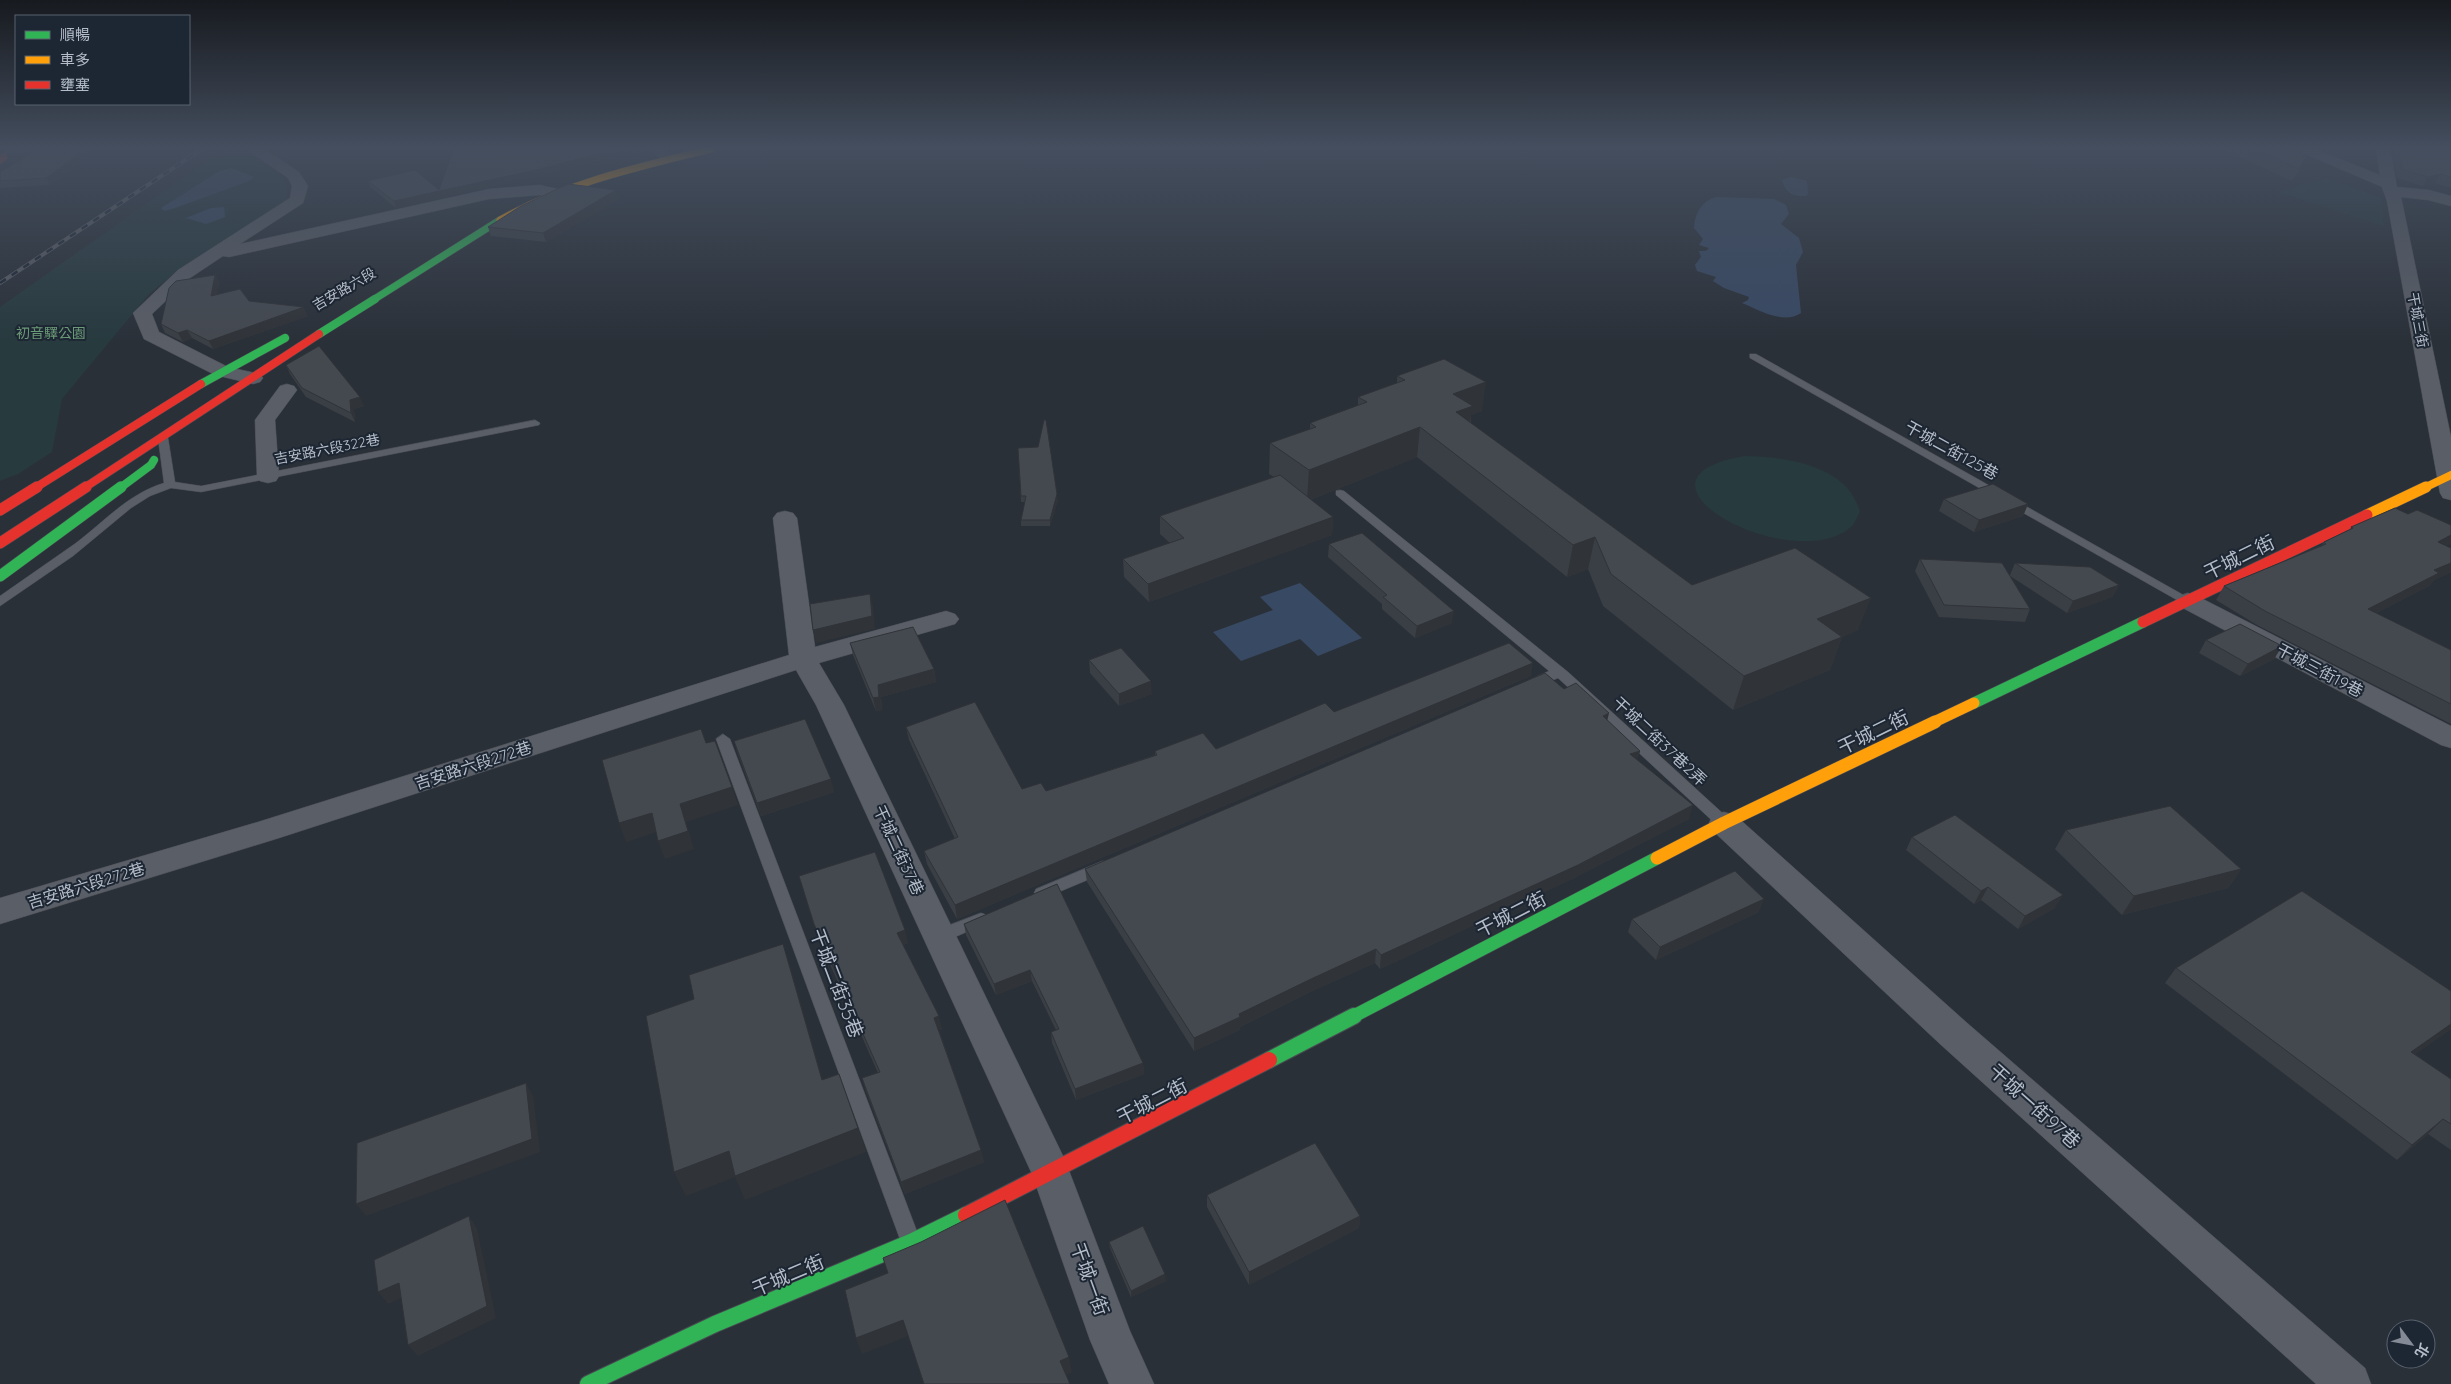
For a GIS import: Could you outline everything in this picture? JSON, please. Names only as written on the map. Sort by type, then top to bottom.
[{"type":"main road","name":"吉安路六段","points":[[315,323],[507,214]]},
{"type":"main road","name":"吉安路六段","points":[[0,543],[252,378],[511,214]]},
{"type":"main road","points":[[0,510],[222,371],[298,331]]},
{"type":"main road","points":[[0,576],[151,466],[163,438]]},
{"type":"main road","points":[[18,484],[100,447]]},
{"type":"main road","name":"干城二街","points":[[588,1384],[715,1324],[911,1242],[1052,1173],[1724,823],[2188,601],[2450,481]]},
{"type":"street","points":[[252,378],[222,371],[150,335],[142,313],[184,274],[216,255],[277,214]]},
{"type":"street","points":[[216,255],[401,214]]},
{"type":"street","name":"干城三街","points":[[2397,214],[2450,481]]},
{"type":"street","points":[[268,476],[265,420],[287,390]]},
{"type":"street","name":"干城二街37巷","points":[[785,518],[803,659],[830,704],[1052,1173]]},
{"type":"street","name":"干城三街19巷","points":[[2188,601],[2451,738]]},
{"type":"street","name":"吉安路六段272巷","points":[[0,911],[268,830],[803,659],[946,619]]},
{"type":"street","name":"干城一街97巷","points":[[1724,823],[1961,1040],[2349,1384]]},
{"type":"street","name":"干城一街","points":[[1052,1173],[1112,1340],[1132,1384]]},
{"type":"lane","name":"干城二街125巷","points":[[1753,356],[2188,601]]},
{"type":"lane","name":"吉安路六段322巷","points":[[170,485],[201,489],[535,423]]},
{"type":"lane","points":[[0,602],[89,538],[127,503],[152,489],[170,485],[163,438]]},
{"type":"lane","name":"干城二街37巷2弄","points":[[1340,493],[1558,672],[1724,823]]},
{"type":"lane","points":[[1522,688],[1558,672]]},
{"type":"lane","name":"干城二街35巷","points":[[723,739],[911,1242]]},
{"type":"lane","points":[[1031,897],[1113,862]]},
{"type":"lane","points":[[940,936],[994,913]]},
{"type":"green space","name":"初音驛公園","points":[[132,214],[267,214],[222,246],[178,270],[149,294],[62,399],[52,452],[18,474],[0,481],[0,307]]},
{"type":"green space","points":[[2345,214],[2383,214],[2384,226]]},
{"type":"green space","points":[[1745,456],[1796,462],[1829,474],[1843,484],[1853,496],[1860,512],[1855,523],[1826,539],[1792,541],[1757,533],[1725,520],[1703,502],[1695,484],[1707,468]]},
{"type":"water","points":[[197,214],[225,214],[225,217],[206,224],[186,218]]},
{"type":"water","points":[[1697,214],[1789,214],[1781,224],[1799,238],[1803,252],[1796,265],[1801,313],[1794,316],[1779,317],[1764,312],[1742,303],[1748,300],[1749,297],[1724,288],[1713,281],[1716,277],[1697,271],[1695,265],[1701,257],[1699,251],[1706,251],[1709,248],[1699,245],[1703,239],[1694,228]]},
{"type":"water","points":[[1300,583],[1362,638],[1318,656],[1300,639],[1241,661],[1213,632],[1273,610],[1260,597]]},
{"type":"building","points":[[509,214],[576,214],[543,233],[488,227]]},
{"type":"building","points":[[215,275],[211,296],[240,289],[249,301],[304,307],[209,341],[187,330],[178,333],[161,324],[169,288],[176,281]]},
{"type":"building","points":[[319,346],[360,397],[350,400],[351,413],[302,388],[286,365]]},
{"type":"building","points":[[1444,359],[1486,382],[1453,394],[1473,406],[1456,412],[1692,585],[1795,548],[1871,598],[1817,619],[1842,637],[1744,676],[1611,574],[1595,537],[1573,545],[1420,427],[1309,470],[1270,443],[1316,427],[1310,423],[1367,402],[1358,397],[1405,380],[1397,376]]},
{"type":"building","points":[[1044,420],[1046,420],[1057,494],[1050,520],[1021,520],[1026,496],[1021,496],[1018,448],[1038,447]]},
{"type":"building","points":[[1280,475],[1333,517],[1148,584],[1123,559],[1184,538],[1160,516]]},
{"type":"building","points":[[1993,484],[2028,504],[1979,520],[1944,499]]},
{"type":"building","points":[[2395,508],[2408,514],[2417,510],[2451,525],[2451,535],[2438,542],[2451,548],[2451,563],[2434,570],[2439,573],[2368,609],[2451,650],[2451,704],[2265,611],[2224,586],[2326,544],[2324,542],[2353,528],[2351,527]]},
{"type":"building","points":[[1362,533],[1454,611],[1417,626],[1383,597],[1387,595],[1329,544]]},
{"type":"building","points":[[1920,559],[2002,563],[2030,609],[1944,605]]},
{"type":"building","points":[[2015,563],[2090,567],[2119,585],[2073,601]]},
{"type":"building","points":[[870,594],[872,616],[813,630],[810,604]]},
{"type":"building","points":[[2240,624],[2282,646],[2248,664],[2206,640]]},
{"type":"building","points":[[913,627],[934,669],[878,685],[879,697],[873,698],[850,643]]},
{"type":"building","points":[[1509,643],[1533,663],[955,905],[924,851],[958,837],[906,727],[975,702],[1022,789],[1041,783],[1046,791],[1157,755],[1155,751],[1203,733],[1216,749],[1325,703],[1334,712]]},
{"type":"building","points":[[1121,648],[1151,681],[1119,694],[1089,660]]},
{"type":"building","points":[[1545,673],[1564,689],[1576,683],[1609,713],[1603,716],[1640,751],[1630,754],[1693,805],[1578,865],[1381,955],[1376,949],[1239,1014],[1240,1017],[1194,1038],[1085,869]]},
{"type":"building","points":[[805,719],[831,779],[757,803],[734,741]]},
{"type":"building","points":[[701,729],[706,743],[715,741],[732,787],[680,804],[688,831],[658,841],[652,813],[619,823],[602,760]]},
{"type":"building","points":[[2170,806],[2241,869],[2134,896],[2066,830]]},
{"type":"building","points":[[1955,815],[2063,895],[2025,916],[1988,887],[1981,891],[1912,837]]},
{"type":"building","points":[[875,852],[905,930],[897,933],[939,1016],[934,1018],[981,1150],[901,1182],[862,1078],[880,1072],[814,924],[799,876]]},
{"type":"building","points":[[1735,871],[1764,899],[1660,947],[1632,919]]},
{"type":"building","points":[[1057,884],[1143,1063],[1075,1089],[1051,1032],[1059,1029],[1030,970],[994,984],[964,924]]},
{"type":"building","points":[[2302,891],[2451,991],[2451,1024],[2411,1052],[2451,1079],[2451,1124],[2443,1119],[2412,1145],[2176,968]]},
{"type":"building","points":[[783,944],[822,1080],[839,1074],[858,1128],[735,1176],[729,1151],[674,1172],[646,1016],[694,999],[689,975]]},
{"type":"building","points":[[526,1083],[532,1139],[356,1204],[357,1143]]},
{"type":"building","points":[[1315,1143],[1360,1216],[1249,1272],[1207,1195]]},
{"type":"building","points":[[1005,1200],[1069,1357],[1060,1361],[1070,1384],[924,1384],[903,1320],[856,1338],[845,1290],[888,1273],[883,1258],[921,1242]]},
{"type":"building","points":[[469,1216],[487,1306],[408,1345],[399,1283],[378,1292],[374,1260]]},
{"type":"building","points":[[1143,1226],[1165,1274],[1131,1291],[1109,1242]]},
{"type":"railway","points":[[0,283],[105,214]]},
{"type":"traffic: fast","points":[[319,334],[500,220]]},
{"type":"traffic: fast","points":[[201,384],[285,338]]},
{"type":"traffic: fast","points":[[0,576],[151,465],[154,460]]},
{"type":"traffic: fast","points":[[1974,703],[2143,622]]},
{"type":"traffic: fast","points":[[1269,1060],[1657,858]]},
{"type":"traffic: fast","points":[[588,1384],[715,1324],[911,1242],[966,1215]]},
{"type":"traffic: slow","points":[[500,220],[511,214]]},
{"type":"traffic: slow","points":[[2367,515],[2451,475]]},
{"type":"traffic: slow","points":[[1657,858],[1724,823],[1974,703]]},
{"type":"traffic: jam","points":[[0,543],[319,334]]},
{"type":"traffic: jam","points":[[0,510],[201,384]]},
{"type":"traffic: jam","points":[[2143,622],[2367,515]]},
{"type":"traffic: jam","points":[[966,1215],[1269,1060]]}]
